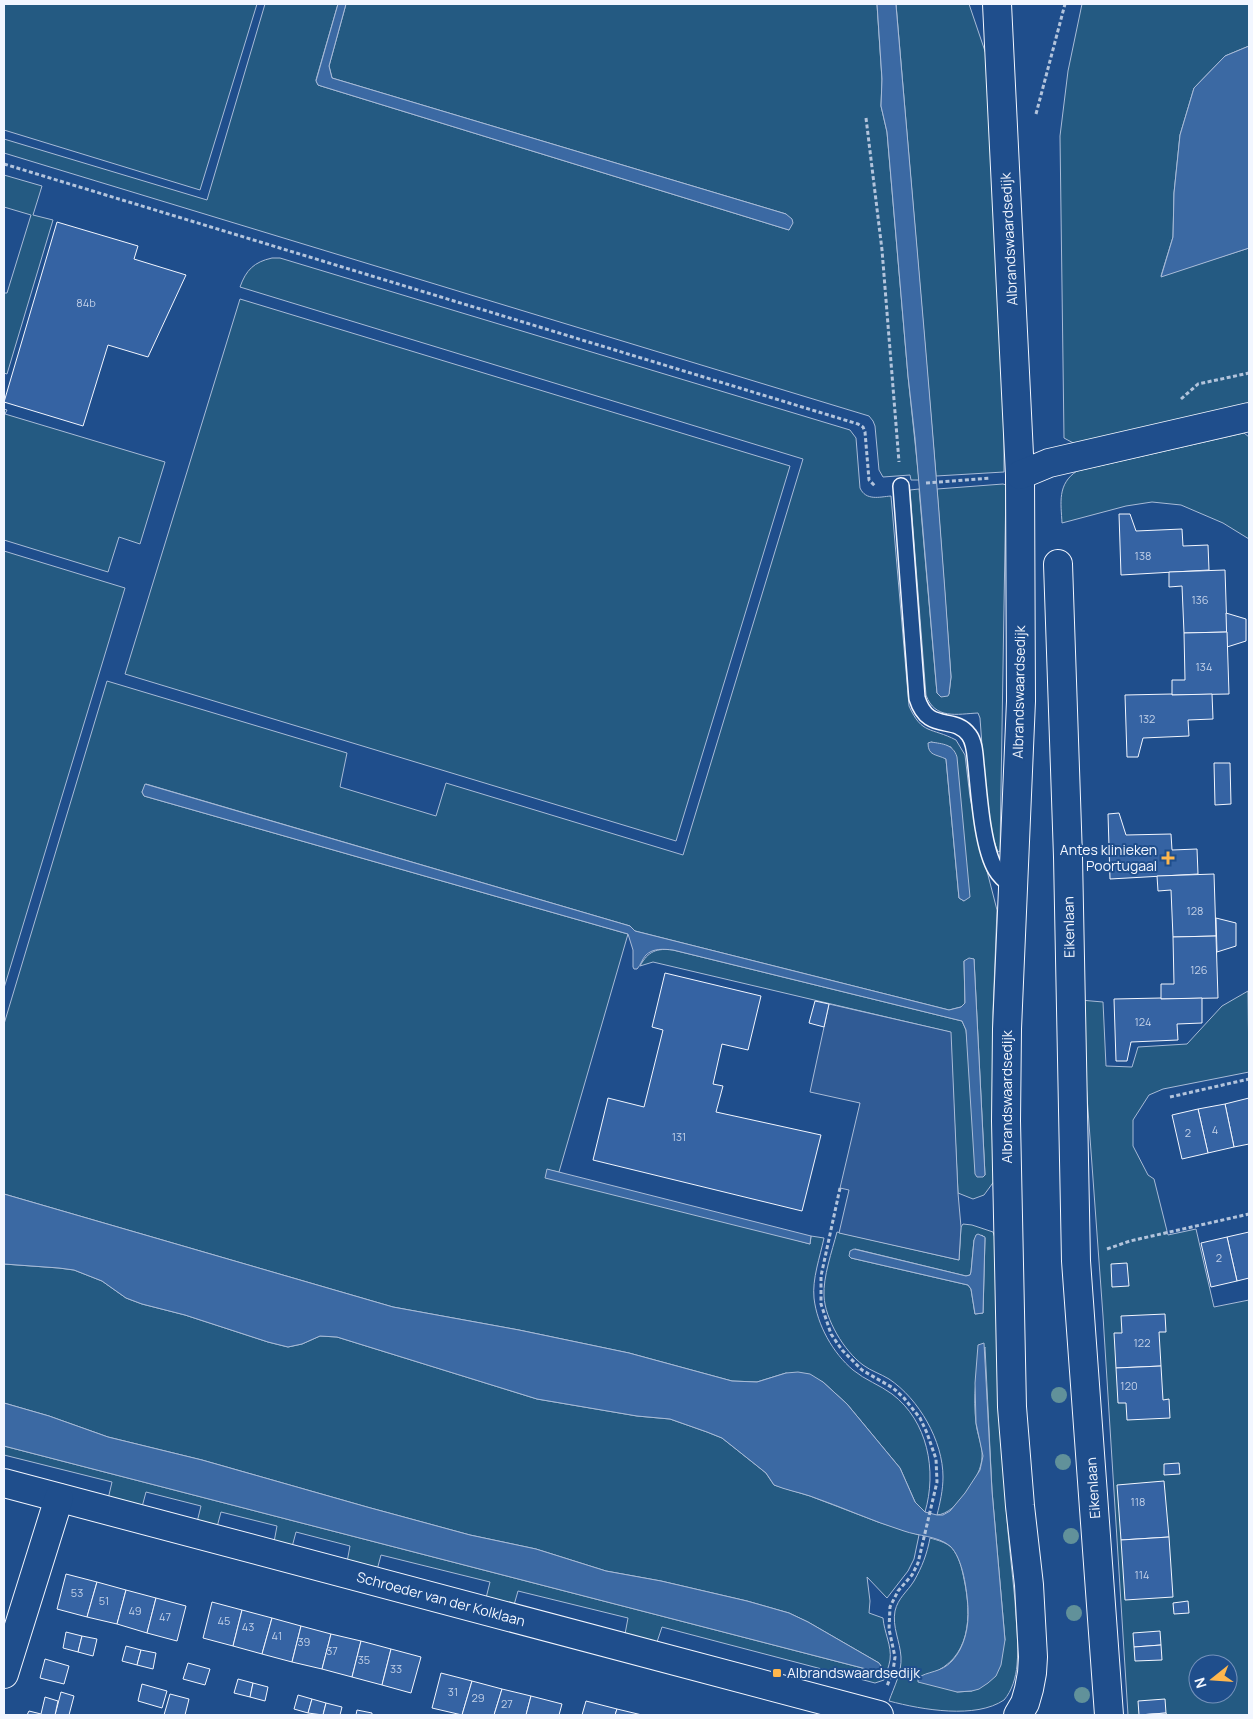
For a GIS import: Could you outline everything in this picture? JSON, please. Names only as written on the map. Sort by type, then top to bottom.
[{"type":"street","name":"Albrandswaardsedijk","points":[[997,4],[1009,476],[1020,700],[1007,1029],[1006,1121],[1012,1406],[1033,1657],[1029,1689],[1025,1703],[1018,1715]]},
{"type":"street","points":[[1009,476],[1049,463],[1249,417]]},
{"type":"street","name":"Eikenlaan","points":[[1058,564],[1068,867],[1076,1261],[1109,1715]]},
{"type":"street","name":"Schroeder van der Kolklaan","points":[[4,1483],[877,1715]]},
{"type":"street","points":[[4,1674],[59,1498]]},
{"type":"lane","points":[[901,486],[917,698],[925,715],[931,719],[960,728],[969,736],[974,748],[988,850],[994,868],[1002,879],[1012,886]]},
{"type":"path","points":[[4,164],[858,424],[863,427],[865,432],[868,480],[876,486],[901,486],[882,250],[866,118]]},
{"type":"path","points":[[944,481],[1009,476]]},
{"type":"path","points":[[1170,1098],[1249,1079]]},
{"type":"path","points":[[840,1188],[821,1276],[821,1304],[832,1334],[852,1361],[862,1370],[893,1388],[920,1418],[936,1459],[937,1482],[918,1563],[912,1575],[898,1591],[890,1607],[889,1629],[894,1649],[895,1664],[877,1715]]},
{"type":"path","points":[[1076,1261],[1130,1241],[1249,1214]]},
{"type":"shaded area","points":[[4,4],[257,4],[200,190],[4,130]]},
{"type":"shaded area","points":[[265,4],[338,4],[316,80],[318,85],[789,230],[786,214],[332,78],[329,66],[346,4],[877,4],[882,80],[881,106],[887,132],[919,480],[911,480],[910,475],[883,477],[879,470],[875,426],[869,416],[4,153],[4,139],[207,200]]},
{"type":"shaded area","points":[[338,4],[346,4],[329,66],[332,78],[786,214],[792,219],[793,223],[789,230],[318,85],[316,81]]},
{"type":"shaded area","points":[[877,4],[896,4],[932,425],[951,677],[948,696],[941,697],[937,693],[887,132],[881,106],[882,79]]},
{"type":"shaded area","points":[[896,4],[969,4],[989,63],[1004,401],[1004,472],[936,476]]},
{"type":"shaded area","points":[[1082,4],[1249,4],[1249,46],[1225,56],[1194,88],[1180,135],[1174,193],[1173,237],[1161,276],[1249,248],[1249,404],[1077,445],[1064,438],[1060,136],[1068,71]]},
{"type":"shaded area","points":[[1249,46],[1249,248],[1161,277],[1173,237],[1174,193],[1180,135],[1194,88],[1225,56]]},
{"type":"shaded area","points":[[4,175],[42,186],[33,215],[53,220],[7,374],[4,373],[4,293],[7,293],[31,215],[4,207]]},
{"type":"shaded area","points":[[272,258],[280,258],[850,430],[856,438],[860,488],[869,497],[891,496],[909,706],[918,722],[928,729],[956,740],[965,755],[970,797],[997,910],[993,1012],[995,1180],[984,1195],[973,1199],[958,1193],[950,1032],[653,962],[640,966],[646,957],[658,950],[673,950],[962,1021],[966,1030],[983,1177],[985,1175],[974,959],[964,961],[965,1003],[961,1007],[949,1010],[635,931],[630,926],[146,784],[142,792],[144,796],[628,934],[559,1172],[548,1170],[810,1244],[811,1236],[824,1238],[814,1283],[814,1298],[822,1328],[833,1347],[853,1370],[892,1394],[914,1418],[921,1432],[929,1464],[929,1496],[925,1512],[915,1502],[900,1468],[847,1404],[823,1382],[786,1373],[757,1382],[732,1381],[629,1353],[519,1330],[393,1307],[4,1194],[4,1024],[107,681],[347,753],[340,787],[436,816],[446,783],[683,855],[803,459],[240,287],[248,271],[256,264]],"holes":[[[931,742],[951,747],[964,901],[959,898],[946,759]]]},
{"type":"shaded area","points":[[240,299],[790,466],[676,841],[125,674]]},
{"type":"shaded area","points":[[4,409],[7,410],[5,414],[165,462],[140,544],[119,537],[108,572],[4,540]]},
{"type":"shaded area","points":[[1244,433],[1249,437],[1249,539],[1223,523],[1181,505],[1152,502],[1126,506],[1062,523],[1061,501],[1063,488],[1077,471]]},
{"type":"shaded area","points":[[1006,485],[1000,851],[998,852],[987,814],[980,718],[978,713],[948,714],[941,712],[930,703],[926,695],[910,490],[919,489],[937,693],[949,694],[951,677],[937,489]]},
{"type":"shaded area","points":[[4,551],[125,588],[4,988]]},
{"type":"shaded area","points":[[931,742],[950,747],[957,757],[970,897],[964,901],[959,898],[946,759],[929,750],[928,743]]},
{"type":"shaded area","points":[[145,784],[630,926],[635,931],[949,1010],[961,1007],[965,1003],[964,961],[969,958],[974,959],[985,1175],[977,1177],[975,1174],[966,1030],[962,1021],[673,950],[662,949],[652,951],[645,957],[637,969],[634,969],[633,950],[628,934],[144,796],[142,792]]},
{"type":"shaded area","points":[[1248,991],[1249,1072],[1163,1089],[1149,1095],[1133,1120],[1133,1146],[1148,1175],[1154,1179],[1168,1235],[1196,1229],[1214,1307],[1249,1300],[1249,1715],[1128,1715],[1103,1316],[1080,1000],[1103,1002],[1106,1066],[1132,1067],[1138,1047],[1187,1044],[1222,1006]]},
{"type":"shaded area","points":[[829,1004],[951,1032],[961,1227],[959,1260],[839,1233],[849,1190],[840,1188],[860,1103],[810,1092]]},
{"type":"shaded area","points":[[547,1169],[811,1236],[810,1244],[545,1178]]},
{"type":"shaded area","points":[[4,1194],[393,1307],[519,1330],[629,1353],[732,1381],[757,1382],[786,1373],[810,1374],[823,1382],[847,1404],[900,1468],[915,1502],[925,1512],[937,1515],[943,1515],[950,1511],[980,1470],[983,1456],[976,1423],[975,1383],[978,1345],[984,1343],[992,1491],[1005,1640],[1001,1665],[996,1676],[979,1689],[972,1691],[957,1692],[918,1682],[918,1678],[943,1668],[952,1661],[963,1643],[967,1629],[968,1608],[964,1575],[954,1551],[945,1543],[934,1538],[892,1527],[810,1496],[774,1485],[766,1473],[722,1438],[670,1419],[637,1416],[537,1399],[337,1337],[320,1336],[302,1344],[288,1347],[185,1315],[142,1304],[126,1298],[102,1281],[74,1270],[4,1264]]},
{"type":"shaded area","points":[[963,1224],[972,1225],[993,1232],[995,1238],[1002,1439],[1018,1657],[1013,1684],[1004,1700],[992,1706],[979,1709],[949,1711],[933,1710],[889,1701],[901,1663],[894,1617],[898,1602],[914,1581],[922,1565],[930,1538],[949,1545],[960,1562],[967,1593],[968,1621],[961,1647],[954,1658],[944,1667],[930,1674],[957,1692],[972,1691],[1005,1640],[992,1491],[985,1347],[977,1375],[975,1394],[976,1423],[982,1453],[981,1465],[973,1483],[960,1501],[944,1513],[937,1515],[943,1477],[939,1449],[934,1435],[919,1409],[900,1387],[863,1365],[849,1352],[837,1334],[828,1315],[824,1289],[828,1264],[837,1232],[959,1260],[961,1227]],"holes":[[[982,1235],[985,1238],[983,1313],[975,1314],[971,1289],[968,1285],[851,1258],[855,1249],[966,1276],[970,1275],[971,1272],[974,1240]]]},
{"type":"shaded area","points":[[978,1234],[985,1237],[983,1313],[975,1314],[971,1289],[968,1285],[849,1256],[850,1251],[854,1249],[966,1276],[970,1275],[971,1272],[974,1240]]},
{"type":"shaded area","points":[[4,1264],[74,1270],[102,1281],[126,1298],[142,1304],[185,1315],[288,1347],[302,1344],[320,1336],[337,1337],[537,1399],[637,1416],[670,1419],[722,1438],[766,1473],[774,1485],[919,1535],[914,1559],[908,1571],[887,1598],[867,1577],[870,1601],[869,1613],[883,1618],[890,1650],[890,1660],[884,1680],[875,1683],[662,1627],[657,1642],[625,1634],[628,1618],[518,1591],[514,1605],[486,1598],[490,1582],[381,1555],[377,1570],[347,1562],[350,1546],[296,1532],[292,1547],[274,1542],[277,1526],[221,1512],[217,1527],[197,1522],[201,1506],[146,1492],[142,1507],[108,1499],[112,1482],[4,1455],[4,1446],[874,1671],[879,1670],[881,1666],[879,1663],[808,1622],[789,1613],[661,1581],[606,1571],[536,1549],[470,1535],[202,1460],[108,1437],[49,1416],[4,1403]]},
{"type":"shaded area","points":[[4,1403],[49,1416],[108,1437],[202,1460],[470,1535],[536,1549],[606,1571],[661,1581],[789,1613],[808,1622],[879,1663],[881,1666],[879,1670],[874,1671],[4,1446]]},
{"type":"building","points":[[57,222],[138,246],[134,259],[186,275],[148,357],[108,345],[83,426],[4,402]]},
{"type":"building","points":[[1119,514],[1130,514],[1136,531],[1182,529],[1183,546],[1208,545],[1209,570],[1121,575]]},
{"type":"building","points":[[1225,570],[1227,632],[1184,633],[1182,586],[1169,587],[1169,572]]},
{"type":"building","points":[[1226,613],[1246,619],[1246,641],[1227,647]]},
{"type":"building","points":[[1227,632],[1229,694],[1172,695],[1172,680],[1185,680],[1184,633]]},
{"type":"building","points":[[1212,694],[1213,719],[1188,720],[1189,736],[1143,738],[1138,757],[1127,757],[1125,695]]},
{"type":"building","points":[[1214,763],[1230,763],[1231,804],[1215,805]]},
{"type":"building","points":[[1119,813],[1126,835],[1171,834],[1172,850],[1197,849],[1198,874],[1110,879],[1108,814]]},
{"type":"building","points":[[1214,874],[1216,936],[1173,937],[1171,890],[1158,891],[1157,876]]},
{"type":"building","points":[[1216,918],[1236,923],[1236,946],[1217,952]]},
{"type":"building","points":[[1216,936],[1218,998],[1161,999],[1161,984],[1174,984],[1173,937]]},
{"type":"building","points":[[665,973],[761,996],[748,1050],[722,1044],[713,1084],[723,1086],[716,1112],[821,1135],[802,1211],[593,1160],[608,1098],[644,1107],[663,1030],[652,1027]]},
{"type":"building","points":[[1202,998],[1202,1023],[1177,1024],[1178,1040],[1131,1042],[1127,1061],[1116,1061],[1114,999]]},
{"type":"building","points":[[815,1001],[829,1004],[824,1027],[809,1023]]},
{"type":"building","points":[[1249,1098],[1249,1144],[1234,1147],[1225,1104]]},
{"type":"building","points":[[1225,1104],[1234,1147],[1208,1153],[1198,1109]]},
{"type":"building","points":[[1198,1109],[1208,1153],[1182,1159],[1172,1115]]},
{"type":"building","points":[[1249,1232],[1249,1278],[1237,1281],[1227,1237]]},
{"type":"building","points":[[1227,1237],[1237,1281],[1211,1287],[1201,1243]]},
{"type":"building","points":[[1127,1263],[1129,1286],[1112,1287],[1111,1264]]},
{"type":"building","points":[[1165,1314],[1166,1332],[1159,1332],[1161,1366],[1116,1368],[1114,1333],[1122,1333],[1121,1316]]},
{"type":"building","points":[[1161,1366],[1163,1400],[1169,1399],[1170,1418],[1127,1420],[1126,1403],[1118,1403],[1116,1368]]},
{"type":"building","points":[[1179,1463],[1180,1474],[1164,1475],[1164,1464]]},
{"type":"building","points":[[1164,1481],[1169,1537],[1121,1540],[1117,1485]]},
{"type":"building","points":[[1169,1537],[1173,1597],[1125,1600],[1121,1540]]},
{"type":"building","points":[[66,1574],[97,1582],[87,1617],[57,1609]]},
{"type":"building","points":[[97,1582],[126,1590],[117,1624],[87,1617]]},
{"type":"building","points":[[126,1590],[156,1598],[147,1633],[117,1624]]},
{"type":"building","points":[[156,1598],[186,1606],[177,1641],[147,1633]]},
{"type":"building","points":[[1188,1601],[1189,1613],[1174,1614],[1173,1603]]},
{"type":"building","points":[[212,1602],[242,1610],[233,1646],[203,1638]]},
{"type":"building","points":[[242,1610],[272,1618],[262,1654],[233,1646]]},
{"type":"building","points":[[272,1618],[301,1626],[292,1662],[262,1654]]},
{"type":"building","points":[[301,1626],[331,1634],[322,1669],[292,1662]]},
{"type":"building","points":[[1160,1631],[1161,1645],[1134,1647],[1133,1633]]},
{"type":"building","points":[[66,1632],[82,1636],[78,1652],[63,1648]]},
{"type":"building","points":[[331,1634],[361,1641],[352,1677],[322,1669]]},
{"type":"building","points":[[82,1636],[97,1639],[93,1656],[78,1652]]},
{"type":"building","points":[[361,1641],[391,1649],[382,1685],[352,1677]]},
{"type":"building","points":[[1161,1645],[1162,1660],[1135,1661],[1134,1647]]},
{"type":"building","points":[[126,1646],[141,1650],[137,1665],[122,1661]]},
{"type":"building","points":[[391,1649],[421,1657],[411,1693],[382,1685]]},
{"type":"building","points":[[141,1650],[156,1653],[153,1669],[137,1665]]},
{"type":"building","points":[[45,1659],[69,1666],[64,1684],[40,1678]]},
{"type":"building","points":[[188,1663],[210,1669],[205,1685],[183,1679]]},
{"type":"building","points":[[441,1673],[472,1681],[462,1715],[432,1708]]},
{"type":"building","points":[[238,1679],[253,1683],[250,1697],[234,1693]]},
{"type":"building","points":[[472,1681],[502,1689],[494,1715],[462,1715]]},
{"type":"building","points":[[253,1683],[268,1687],[265,1701],[250,1697]]},
{"type":"building","points":[[142,1684],[167,1691],[162,1708],[138,1701]]},
{"type":"building","points":[[502,1689],[531,1696],[526,1715],[494,1715]]},
{"type":"building","points":[[61,1692],[74,1696],[69,1715],[55,1715]]},
{"type":"building","points":[[170,1694],[189,1699],[185,1715],[164,1715]]},
{"type":"building","points":[[298,1695],[312,1699],[308,1713],[294,1709]]},
{"type":"building","points":[[531,1696],[562,1704],[559,1715],[526,1715]]},
{"type":"building","points":[[45,1697],[58,1701],[55,1715],[27,1715],[29,1711],[41,1714]]},
{"type":"building","points":[[312,1699],[326,1703],[323,1715],[308,1713]]},
{"type":"building","points":[[1165,1699],[1166,1713],[1139,1715],[1138,1701]]},
{"type":"building","points":[[586,1701],[617,1709],[615,1715],[582,1715]]},
{"type":"building","points":[[326,1703],[342,1707],[340,1715],[323,1715]]},
{"type":"building","points":[[617,1709],[642,1715],[615,1715]]},
{"type":"building","points":[[357,1710],[372,1713],[372,1715],[356,1715]]},
{"type":"building","points":[[1166,1713],[1167,1715],[1139,1715]]},
{"type":"place","name":"Antes klinieken Poortugaal","points":[[1168,858]]},
{"type":"place","name":"Albrandswaardsedijk","points":[[777,1673]]}]
